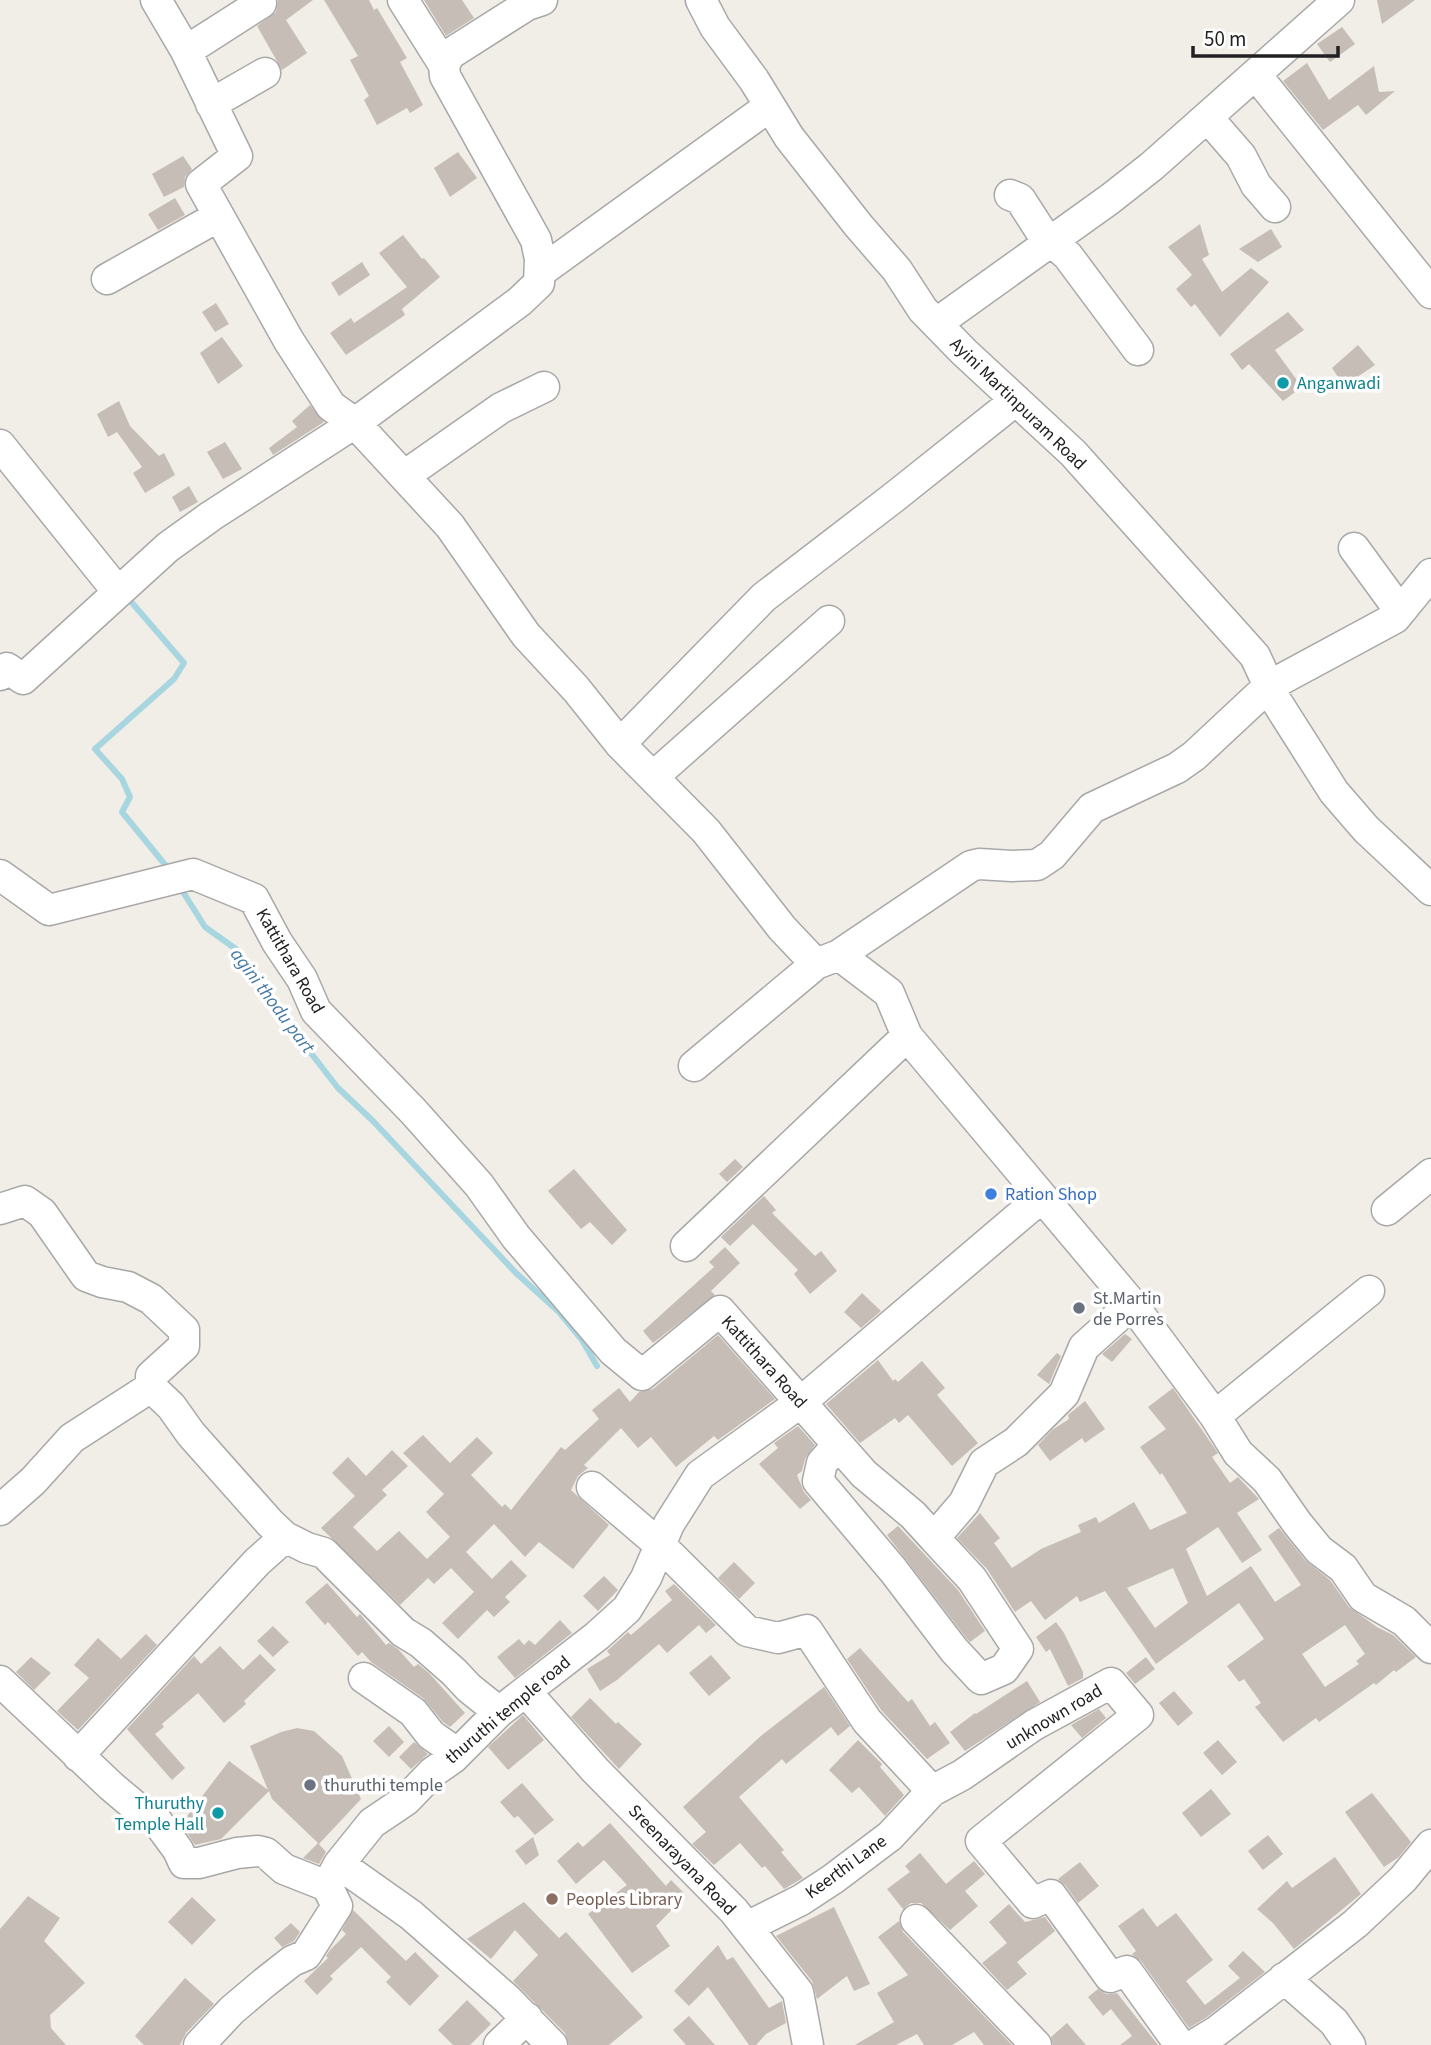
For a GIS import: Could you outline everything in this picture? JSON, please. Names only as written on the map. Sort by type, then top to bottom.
[{"type":"street","points":[[156,0],[186,51],[237,156],[201,184],[289,341],[331,406],[355,423],[450,526],[526,635],[576,689],[620,744],[706,831],[782,928],[828,959],[889,993],[906,1036],[1132,1304],[1215,1416],[1238,1453],[1267,1480],[1319,1550],[1343,1568],[1363,1597],[1404,1621],[1431,1648]]},
{"type":"street","points":[[0,675],[6,668],[23,679],[168,547],[355,423],[527,296],[539,283],[536,240],[445,76],[444,65],[403,0]]},
{"type":"street","points":[[444,65],[450,54],[536,0],[542,0]]},
{"type":"street","name":"Ayini Martinpuram Road","points":[[701,0],[715,27],[789,137],[897,271],[923,310],[1073,453],[1255,656],[1269,686],[1334,792],[1366,829],[1431,890]]},
{"type":"street","points":[[937,323],[1110,200],[1208,118],[1339,0]]},
{"type":"street","points":[[186,51],[261,3]]},
{"type":"street","points":[[211,104],[265,74]]},
{"type":"street","points":[[1256,75],[1431,293]]},
{"type":"street","points":[[540,272],[770,106]]},
{"type":"street","points":[[1208,118],[1241,156],[1256,185],[1275,207]]},
{"type":"street","points":[[1010,195],[1020,199],[1041,230],[1084,276],[1138,350]]},
{"type":"street","points":[[107,279],[219,216]]},
{"type":"street","points":[[404,476],[501,408],[544,387]]},
{"type":"street","points":[[620,744],[764,597],[1016,400]]},
{"type":"street","points":[[0,445],[118,592]]},
{"type":"street","points":[[1354,548],[1400,611]]},
{"type":"street","points":[[694,1066],[828,959],[971,866],[1037,865],[1052,855],[1093,808],[1177,768],[1194,756],[1269,686],[1395,618],[1431,575]]},
{"type":"street","points":[[653,777],[829,621]]},
{"type":"street","name":"Kattithara Road","points":[[0,875],[49,910],[193,874],[254,899],[277,942],[302,979],[316,1011],[413,1111],[479,1185],[516,1237],[613,1351],[642,1376],[720,1311],[863,1474],[913,1515],[934,1538]]},
{"type":"street","points":[[686,1245],[906,1036]]},
{"type":"street","points":[[1387,1210],[1431,1174]]},
{"type":"street","name":"thuruthi temple road","points":[[333,1875],[372,1823],[406,1800],[499,1713],[627,1609],[637,1595],[669,1524],[700,1475],[801,1402],[1042,1197]]},
{"type":"street","points":[[0,1209],[25,1201],[42,1213],[86,1276],[128,1287],[151,1299],[184,1330],[184,1346],[151,1376],[151,1387],[171,1406],[191,1434],[251,1503],[285,1537],[324,1553],[403,1632],[421,1643],[499,1713]]},
{"type":"street","points":[[1215,1416],[1369,1291]]},
{"type":"street","points":[[837,1446],[822,1463],[818,1481],[893,1570],[954,1650],[981,1679],[1004,1669],[1018,1649],[972,1579],[934,1538],[964,1503],[985,1463],[1017,1443],[1064,1394],[1084,1347],[1132,1304]]},
{"type":"street","points":[[0,1510],[33,1481],[72,1438],[151,1387]]},
{"type":"street","points":[[592,1487],[660,1545],[747,1631],[778,1638],[807,1630],[867,1721],[932,1791]]},
{"type":"street","points":[[78,1756],[257,1562],[285,1537]]},
{"type":"street","points":[[364,1678],[413,1712],[431,1735],[457,1754]]},
{"type":"street","points":[[0,1681],[78,1756],[136,1807],[156,1820],[184,1863],[199,1863],[237,1853],[258,1851],[266,1853],[284,1869],[333,1875],[411,1915],[527,2018],[552,2045]]},
{"type":"street","name":"unknown road","points":[[932,1791],[962,1775],[1034,1726],[1111,1683],[1138,1715],[981,1841],[1032,1903],[1051,1895],[1110,1977],[1127,1970],[1180,2045]]},
{"type":"street","name":"Sreenarayana Road","points":[[526,1692],[595,1770],[747,1927],[798,1992],[808,2045]]},
{"type":"street","name":"Keerthi Lane","points":[[747,1927],[801,1900],[833,1880],[890,1836],[932,1791]]},
{"type":"street","points":[[1194,2045],[1217,2031],[1355,1924],[1403,1879],[1431,1845]]},
{"type":"street","points":[[199,2045],[232,2010],[292,1961],[306,1955],[337,1906],[333,1875]]},
{"type":"street","points":[[916,1920],[1036,2045]]},
{"type":"street","points":[[1284,1978],[1334,2022],[1350,2045]]},
{"type":"street","points":[[499,2045],[527,2018]]},
{"type":"building","points":[[278,0],[313,0],[286,20],[307,53],[282,70],[257,26],[276,12]]},
{"type":"building","points":[[324,0],[369,0],[374,10],[377,8],[407,58],[400,62],[423,105],[410,113],[407,108],[377,125],[364,100],[369,96],[350,60],[358,56]]},
{"type":"building","points":[[424,0],[462,0],[474,18],[446,36]]},
{"type":"building","points":[[1377,0],[1415,0],[1382,24]]},
{"type":"building","points":[[1342,27],[1355,44],[1330,62],[1317,44]]},
{"type":"building","points":[[1307,63],[1329,100],[1374,66],[1379,92],[1395,91],[1366,115],[1358,105],[1323,130],[1283,81]]},
{"type":"building","points":[[458,152],[477,178],[450,197],[434,168]]},
{"type":"building","points":[[183,156],[192,169],[185,177],[184,187],[164,197],[152,174]]},
{"type":"building","points":[[175,198],[185,215],[158,230],[148,214]]},
{"type":"building","points":[[1200,224],[1209,255],[1202,259],[1222,292],[1251,268],[1269,282],[1220,337],[1195,304],[1191,307],[1176,289],[1192,275],[1168,247]]},
{"type":"building","points":[[1271,229],[1282,247],[1258,262],[1239,249]]},
{"type":"building","points":[[403,235],[440,277],[402,309],[405,315],[346,355],[330,333],[351,318],[354,323],[407,287],[379,253]]},
{"type":"building","points":[[362,262],[370,275],[339,296],[331,283]]},
{"type":"building","points":[[216,303],[229,324],[215,332],[202,312]]},
{"type":"building","points":[[1288,312],[1304,330],[1275,350],[1302,387],[1283,401],[1249,364],[1242,370],[1230,354]]},
{"type":"building","points":[[222,337],[243,366],[218,384],[200,353]]},
{"type":"building","points":[[1358,345],[1375,365],[1344,386],[1332,368]]},
{"type":"building","points":[[119,401],[130,426],[159,456],[164,453],[175,475],[145,493],[133,473],[142,467],[117,432],[108,437],[97,414]]},
{"type":"building","points":[[310,405],[324,422],[273,455],[269,448],[297,427],[292,421]]},
{"type":"building","points":[[225,442],[242,469],[223,479],[207,452]]},
{"type":"building","points":[[189,486],[198,502],[180,512],[172,497]]},
{"type":"building","points":[[735,1159],[743,1167],[727,1182],[719,1174]]},
{"type":"building","points":[[574,1169],[627,1230],[612,1245],[590,1222],[581,1229],[548,1191]]},
{"type":"building","points":[[764,1196],[776,1210],[772,1213],[815,1256],[821,1251],[837,1271],[810,1294],[794,1274],[798,1270],[753,1224],[730,1246],[721,1237]]},
{"type":"building","points":[[725,1247],[740,1263],[711,1291],[715,1295],[653,1343],[643,1331],[714,1267],[709,1262]]},
{"type":"building","points":[[862,1293],[881,1311],[861,1328],[844,1312]]},
{"type":"building","points":[[1125,1334],[1132,1339],[1112,1362],[1102,1354]]},
{"type":"building","points":[[718,1335],[775,1399],[718,1440],[714,1436],[676,1467],[651,1437],[638,1448],[621,1428],[584,1465],[588,1468],[578,1476],[571,1490],[609,1525],[573,1569],[539,1542],[525,1557],[494,1524],[466,1552],[492,1579],[511,1560],[527,1576],[505,1597],[510,1602],[494,1617],[487,1610],[458,1639],[442,1623],[474,1592],[451,1568],[434,1584],[428,1578],[400,1605],[321,1528],[355,1496],[332,1473],[348,1457],[366,1476],[392,1450],[408,1466],[382,1490],[387,1495],[353,1527],[377,1551],[399,1531],[427,1559],[450,1537],[426,1512],[444,1494],[403,1453],[423,1435],[450,1463],[477,1437],[493,1453],[471,1475],[502,1507],[505,1504],[511,1510],[561,1447],[565,1450],[599,1419],[592,1410],[619,1388],[630,1402],[639,1392],[653,1389]]},
{"type":"building","points":[[1057,1353],[1061,1356],[1049,1384],[1037,1375]]},
{"type":"building","points":[[878,1360],[893,1381],[895,1379],[898,1382],[922,1361],[945,1388],[937,1395],[978,1443],[952,1466],[908,1415],[899,1423],[895,1418],[860,1443],[826,1404]]},
{"type":"building","points":[[1173,1388],[1218,1453],[1212,1457],[1230,1483],[1238,1477],[1259,1499],[1237,1513],[1262,1550],[1242,1563],[1218,1527],[1186,1549],[1207,1596],[1251,1566],[1275,1602],[1301,1585],[1268,1536],[1279,1528],[1306,1561],[1330,1580],[1349,1607],[1393,1635],[1416,1657],[1319,1722],[1316,1718],[1283,1742],[1255,1707],[1261,1703],[1244,1679],[1239,1682],[1227,1666],[1264,1639],[1239,1603],[1156,1664],[1105,1591],[1080,1602],[1077,1596],[1045,1620],[1031,1601],[1015,1612],[987,1569],[957,1538],[980,1513],[1000,1538],[994,1543],[1012,1568],[1041,1549],[1081,1532],[1078,1525],[1096,1517],[1099,1523],[1134,1502],[1150,1530],[1187,1513],[1162,1473],[1160,1475],[1140,1447],[1166,1429],[1148,1407]],"holes":[[[1173,1568],[1188,1603],[1155,1628],[1127,1588]],[[1345,1625],[1365,1654],[1356,1661],[1359,1664],[1325,1687],[1302,1654]]]},
{"type":"building","points":[[1085,1401],[1105,1429],[1085,1443],[1082,1438],[1050,1461],[1038,1445],[1052,1430],[1069,1419],[1068,1415]]},
{"type":"building","points":[[798,1426],[815,1445],[805,1459],[802,1471],[797,1475],[804,1492],[811,1500],[800,1509],[759,1464],[778,1448],[774,1443]]},
{"type":"building","points":[[898,1526],[958,1590],[985,1631],[970,1642],[887,1535]]},
{"type":"building","points":[[734,1562],[755,1583],[739,1599],[718,1578]]},
{"type":"building","points":[[604,1576],[618,1590],[598,1611],[583,1596]]},
{"type":"building","points":[[327,1583],[357,1617],[360,1614],[386,1645],[389,1643],[414,1667],[418,1664],[429,1673],[465,1713],[450,1727],[423,1698],[371,1662],[362,1652],[358,1656],[328,1622],[325,1625],[305,1602]]},
{"type":"building","points":[[674,1584],[716,1625],[706,1633],[699,1625],[667,1653],[659,1644],[600,1691],[587,1669],[610,1655],[607,1651],[628,1632],[631,1635],[672,1600],[665,1591]]},
{"type":"building","points":[[560,1620],[572,1633],[515,1678],[497,1657],[519,1639],[524,1645],[529,1640],[535,1645]]},
{"type":"building","points":[[1056,1622],[1083,1672],[1083,1678],[1068,1686],[1050,1649],[1046,1652],[1036,1637]]},
{"type":"building","points":[[273,1626],[289,1642],[273,1657],[257,1641]]},
{"type":"building","points":[[146,1634],[157,1645],[78,1730],[57,1711],[89,1678],[74,1665],[98,1638],[121,1659]]},
{"type":"building","points":[[220,1646],[243,1670],[260,1654],[276,1670],[244,1701],[246,1704],[224,1723],[198,1693],[162,1724],[164,1727],[155,1734],[185,1768],[172,1780],[127,1729],[194,1656],[201,1664]]},
{"type":"building","points":[[860,1648],[908,1702],[912,1699],[930,1726],[935,1722],[950,1743],[927,1759],[881,1710],[847,1659]]},
{"type":"building","points":[[711,1655],[731,1678],[709,1696],[689,1673]]},
{"type":"building","points":[[31,1657],[51,1673],[34,1690],[16,1672]]},
{"type":"building","points":[[1146,1657],[1155,1669],[1135,1684],[1126,1673]]},
{"type":"building","points":[[1027,1681],[1040,1702],[965,1751],[950,1732]]},
{"type":"building","points":[[824,1687],[850,1726],[838,1736],[831,1727],[786,1764],[782,1759],[739,1797],[784,1850],[781,1852],[803,1878],[784,1889],[765,1866],[762,1868],[740,1843],[714,1865],[692,1844],[706,1832],[683,1807],[762,1735]]},
{"type":"building","points":[[1174,1691],[1193,1713],[1178,1726],[1159,1703]]},
{"type":"building","points":[[590,1698],[616,1724],[618,1722],[642,1744],[619,1769],[571,1717]]},
{"type":"building","points":[[1099,1709],[1106,1718],[1082,1738],[1071,1725]]},
{"type":"building","points":[[523,1715],[544,1740],[508,1770],[488,1747]]},
{"type":"building","points":[[389,1726],[404,1742],[389,1757],[373,1741]]},
{"type":"building","name":"thuruthi temple","points":[[297,1728],[314,1731],[342,1756],[361,1799],[319,1844],[272,1799],[269,1791],[221,1839],[195,1845],[181,1824],[229,1761],[268,1790],[250,1746]]},
{"type":"building","points":[[858,1740],[882,1764],[880,1767],[904,1795],[885,1816],[859,1787],[852,1793],[829,1770]]},
{"type":"building","points":[[1218,1740],[1237,1762],[1222,1775],[1203,1753]]},
{"type":"building","points":[[414,1742],[428,1754],[411,1769],[399,1757]]},
{"type":"building","points":[[522,1783],[554,1820],[535,1835],[518,1816],[514,1818],[500,1802]]},
{"type":"building","points":[[1211,1789],[1231,1814],[1201,1837],[1182,1813]]},
{"type":"building","points":[[1372,1793],[1411,1842],[1399,1857],[1384,1867],[1345,1812]]},
{"type":"building","points":[[610,1823],[666,1886],[671,1880],[686,1895],[656,1926],[670,1946],[632,1973],[588,1914],[627,1885],[604,1860],[576,1884],[557,1861],[578,1842],[583,1847]]},
{"type":"building","points":[[1268,1835],[1283,1854],[1263,1870],[1248,1851]]},
{"type":"building","points":[[533,1837],[539,1855],[526,1865],[515,1851]]},
{"type":"building","points":[[318,1843],[326,1852],[319,1864],[303,1858]]},
{"type":"building","points":[[920,1853],[946,1884],[974,1861],[985,1874],[965,1891],[978,1906],[950,1930],[921,1903],[911,1903],[903,1909],[887,1889],[910,1872],[905,1866]]},
{"type":"building","points":[[1335,1857],[1361,1894],[1294,1949],[1273,1923],[1257,1909],[1287,1881],[1292,1888]]},
{"type":"building","points":[[1080,1862],[1099,1886],[1078,1903],[1058,1879]]},
{"type":"building","points":[[28,1896],[60,1918],[44,1941],[85,1983],[50,2015],[51,2028],[66,2045],[0,2045],[0,1929]]},
{"type":"building","points":[[192,1897],[216,1920],[192,1945],[168,1922]]},
{"type":"building","points":[[524,1902],[559,1938],[566,1932],[643,2017],[609,2045],[569,2045],[565,2033],[513,1981],[538,1955],[515,1930],[491,1959],[467,1939]]},
{"type":"building","points":[[1009,1904],[1025,1922],[1045,1917],[1055,1931],[1017,1962],[1027,1974],[1007,1990],[982,1963],[1007,1943],[989,1922]]},
{"type":"building","points":[[834,1907],[870,1984],[854,1991],[847,1976],[817,1999],[812,1981],[776,1936]]},
{"type":"building","points":[[1143,1908],[1157,1927],[1176,1913],[1213,1960],[1186,1981],[1205,2005],[1240,1978],[1228,1966],[1243,1951],[1265,1972],[1189,2028],[1141,1961],[1132,1954],[1136,1951],[1118,1926]]},
{"type":"building","points":[[353,1910],[406,1961],[415,1952],[439,1976],[410,2006],[386,1982],[391,1977],[361,1947],[330,1976],[333,1979],[317,1995],[304,1981],[328,1958],[326,1956],[330,1950],[346,1934],[342,1930]]},
{"type":"building","points":[[899,1921],[903,1932],[1012,2045],[984,2045],[974,2032],[952,2045],[924,2045],[917,2034],[896,2045],[855,2045],[894,2022],[877,1993],[908,1975],[878,1937]]},
{"type":"building","points":[[291,1923],[300,1932],[294,1941],[282,1947],[274,1938]]},
{"type":"building","points":[[718,1945],[727,1960],[733,1957],[769,2008],[782,2001],[786,2023],[766,2034],[756,2045],[749,2045],[708,1987],[689,2006],[674,1991]]},
{"type":"building","points":[[185,1978],[214,2004],[186,2033],[180,2045],[144,2045],[135,2036]]},
{"type":"building","points":[[1098,1989],[1106,1994],[1117,1993],[1158,2045],[1120,2045],[1132,2036],[1111,2009],[1103,2016],[1088,1997]]},
{"type":"building","points":[[467,2000],[491,2024],[470,2045],[453,2045],[438,2030]]},
{"type":"building","points":[[689,2016],[715,2045],[686,2045],[673,2030]]},
{"type":"building","points":[[1067,2023],[1086,2045],[1053,2045],[1051,2037]]},
{"type":"waterway","name":"agini thodu part","points":[[127,597],[184,663],[174,679],[95,749],[122,779],[130,797],[122,812],[171,872]]},
{"type":"waterway","name":"agini thodu part","points":[[180,887],[205,927],[236,949],[262,990],[338,1088],[372,1120],[516,1273],[559,1312],[582,1340],[597,1366]]},
{"type":"place","name":"Anganwadi","points":[[1283,383]]},
{"type":"place","name":"Ration Shop","points":[[991,1194]]},
{"type":"place","name":"St.Martin de Porres","points":[[1079,1308]]},
{"type":"place","name":"thuruthi temple","points":[[310,1785]]},
{"type":"place","name":"Thuruthy Temple Hall","points":[[218,1813]]},
{"type":"place","name":"Peoples Library","points":[[552,1899]]}]
